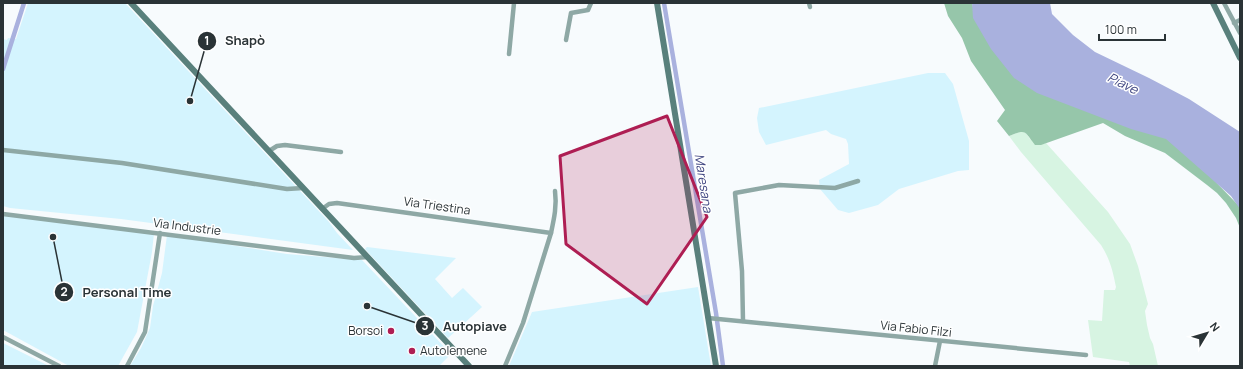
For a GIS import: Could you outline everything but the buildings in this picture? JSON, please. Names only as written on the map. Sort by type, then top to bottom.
[{"type":"main road","points":[[131,3],[469,366]]},
{"type":"main road","points":[[657,3],[716,366]]},
{"type":"main road","points":[[1213,3],[1240,58]]},
{"type":"street","points":[[509,54],[514,3]]},
{"type":"street","points":[[566,40],[571,13],[588,10],[591,3]]},
{"type":"street","points":[[1224,3],[1240,33]]},
{"type":"street","points":[[1234,23],[1240,20]]},
{"type":"street","points":[[269,151],[277,146],[285,146],[342,152]]},
{"type":"street","points":[[3,150],[122,163],[286,188],[303,188]]},
{"type":"street","points":[[743,321],[742,270],[735,194],[779,186],[835,188],[858,181]]},
{"type":"street","points":[[505,366],[524,322],[551,234],[556,207],[555,191]]},
{"type":"street","name":"Via Triestina","points":[[322,209],[329,204],[349,204],[551,234]]},
{"type":"street","name":"Via Industrie","points":[[3,214],[354,258],[368,257]]},
{"type":"street","points":[[127,366],[145,332],[160,233]]},
{"type":"street","name":"Via Fabio Filzi","points":[[709,318],[1086,355]]},
{"type":"street","points":[[3,337],[59,366]]},
{"type":"street","points":[[936,366],[940,341]]},
{"type":"highlighted area","points":[[667,116],[707,217],[647,304],[566,244],[560,156]]},
{"type":"shaded area","points":[[28,3],[125,3],[329,222],[353,250],[121,219],[10,208],[3,206],[3,39],[16,39]]},
{"type":"shaded area","points":[[928,73],[945,73],[953,84],[969,141],[969,170],[958,171],[899,189],[878,205],[849,213],[838,210],[820,189],[819,180],[849,164],[848,144],[846,139],[831,134],[826,130],[766,145],[759,132],[757,118],[759,108]]},
{"type":"shaded area","points":[[3,215],[154,233],[152,252],[137,332],[118,366],[69,366],[3,330]]},
{"type":"shaded area","points":[[167,235],[287,254],[362,260],[451,354],[439,366],[130,366],[141,348],[150,328],[153,306],[162,273]]},
{"type":"shaded area","points":[[367,247],[456,258],[435,279],[452,298],[463,288],[482,307],[448,338],[365,249]]},
{"type":"shaded area","points":[[698,287],[711,366],[509,366],[532,312]]},
{"type":"shaded area","points":[[3,343],[49,366],[3,366]]},
{"type":"green space","points":[[944,3],[972,3],[976,19],[1156,128],[1207,173],[1240,207],[1240,228],[1236,218],[1226,203],[1207,185],[1165,153],[1125,136],[1103,123],[1041,145],[1035,145],[1027,134],[1022,132],[1009,136],[997,121],[1005,110],[971,61],[962,38],[948,16]]},
{"type":"green space","points":[[1022,131],[1026,133],[1030,139],[1044,144],[1046,143],[1108,212],[1130,244],[1138,266],[1148,304],[1145,311],[1147,325],[1158,366],[1130,366],[1129,362],[1093,357],[1088,320],[1102,321],[1104,290],[1115,290],[1116,287],[1111,266],[1101,245],[1009,136]]},
{"type":"water","name":"Piave","points":[[972,3],[1050,3],[1052,14],[1073,35],[1095,52],[1189,99],[1240,132],[1240,209],[1231,196],[1166,139],[1131,129],[1037,93],[1014,78],[991,49],[973,18]]},
{"type":"waterway","points":[[3,69],[24,3]]},
{"type":"waterway","name":"Maresana","points":[[664,3],[716,313],[723,366]]},
{"type":"place","name":"Shapò","points":[[190,101]]},
{"type":"place","name":"Personal Time","points":[[53,237]]},
{"type":"place","name":"Autopiave","points":[[367,306]]},
{"type":"place","name":"Borsoi","points":[[391,331]]},
{"type":"place","name":"Autolemene","points":[[412,351]]}]
